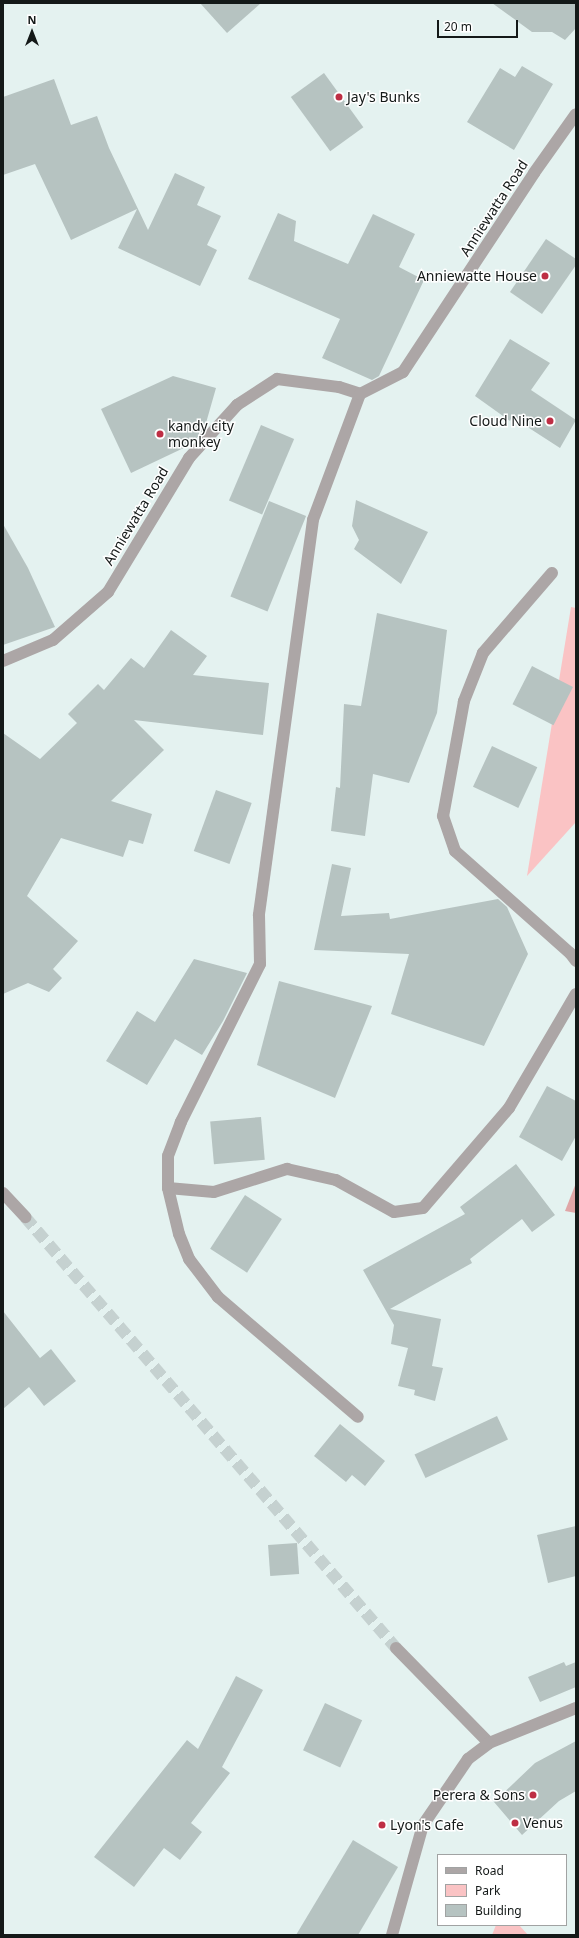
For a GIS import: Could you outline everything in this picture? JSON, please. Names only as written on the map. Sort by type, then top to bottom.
[{"type":"street","name":"Anniewatta Road","points":[[3,661],[53,640],[108,592],[189,458],[237,405],[277,379],[339,387],[360,394],[403,372],[534,173],[576,114]]},
{"type":"street","points":[[358,1416],[218,1297],[190,1259],[179,1234],[168,1188],[168,1156],[181,1122],[260,964],[259,914],[313,520],[360,394]]},
{"type":"street","points":[[552,573],[483,653],[464,701],[443,816],[455,851],[570,953],[576,961]]},
{"type":"street","points":[[168,1188],[214,1192],[287,1169],[336,1180],[394,1212],[423,1208],[509,1108],[576,994]]},
{"type":"street","points":[[3,1193],[25,1217]]},
{"type":"street","points":[[396,1648],[489,1743]]},
{"type":"street","points":[[392,1935],[423,1825],[468,1759],[489,1743],[576,1708]]},
{"type":"green space","points":[[571,607],[576,608],[576,822],[527,876]]},
{"type":"green space","points":[[496,1926],[520,1926],[528,1935],[492,1935]]},
{"type":"shaded area","points":[[576,1183],[576,1213],[565,1211]]},
{"type":"building","points":[[200,3],[261,3],[227,33]]},
{"type":"building","points":[[492,3],[576,3],[576,28],[565,40],[552,32],[532,32]]},
{"type":"building","points":[[522,66],[553,84],[514,150],[467,122],[500,68],[515,77]]},
{"type":"building","points":[[324,73],[363,127],[330,151],[291,97]]},
{"type":"building","points":[[54,79],[71,125],[97,116],[109,148],[148,230],[175,173],[205,187],[197,205],[221,216],[207,245],[217,250],[200,286],[118,248],[137,209],[71,240],[35,164],[3,175],[3,97]]},
{"type":"building","points":[[278,213],[296,221],[294,241],[348,264],[373,214],[415,234],[399,267],[424,280],[379,376],[372,380],[322,358],[340,319],[248,279]]},
{"type":"building","name":"Anniewatte House","points":[[546,239],[576,259],[576,265],[542,314],[510,292]]},
{"type":"building","points":[[510,339],[550,363],[531,390],[576,420],[560,448],[512,417],[510,421],[475,396]]},
{"type":"building","points":[[173,376],[216,388],[204,430],[190,445],[131,473],[101,409]]},
{"type":"building","points":[[261,425],[294,439],[262,515],[229,500]]},
{"type":"building","points":[[356,500],[428,532],[401,584],[354,549],[359,540],[352,526]]},
{"type":"building","points":[[269,501],[306,516],[268,611],[230,596]]},
{"type":"building","points":[[3,524],[28,568],[55,627],[3,645]]},
{"type":"building","points":[[377,613],[447,630],[437,713],[409,783],[373,774],[365,836],[331,831],[336,787],[340,788],[344,704],[361,706]]},
{"type":"building","points":[[171,630],[207,656],[193,675],[269,683],[263,735],[134,720],[164,750],[111,801],[152,814],[143,844],[129,840],[123,857],[61,838],[27,896],[78,941],[53,969],[62,978],[49,992],[28,983],[3,994],[3,733],[40,759],[77,723],[68,714],[98,684],[104,690],[131,658],[144,668]]},
{"type":"building","points":[[532,666],[573,687],[553,725],[512,704]]},
{"type":"building","points":[[492,746],[537,767],[518,808],[473,787]]},
{"type":"building","points":[[216,790],[252,803],[229,864],[194,851]]},
{"type":"building","points":[[332,864],[351,868],[341,916],[389,913],[390,919],[498,899],[507,907],[528,954],[484,1046],[391,1014],[409,954],[314,950]]},
{"type":"building","points":[[194,959],[247,973],[223,1021],[202,1055],[175,1039],[147,1085],[106,1061],[137,1011],[155,1022]]},
{"type":"building","points":[[279,981],[372,1006],[335,1098],[257,1065]]},
{"type":"building","points":[[547,1086],[576,1101],[576,1136],[562,1161],[519,1137]]},
{"type":"building","points":[[261,1117],[265,1160],[214,1164],[210,1121]]},
{"type":"building","points":[[516,1164],[555,1215],[532,1232],[522,1219],[470,1259],[472,1263],[390,1309],[441,1319],[432,1366],[443,1368],[435,1401],[414,1395],[415,1390],[398,1386],[408,1348],[391,1344],[394,1325],[363,1270],[465,1214],[460,1207]]},
{"type":"building","points":[[245,1195],[282,1219],[247,1273],[210,1249]]},
{"type":"building","points":[[3,1311],[40,1358],[51,1349],[76,1381],[44,1406],[29,1387],[3,1409]]},
{"type":"building","points":[[497,1416],[508,1440],[426,1478],[415,1454]]},
{"type":"building","points":[[340,1424],[385,1461],[365,1486],[352,1475],[346,1482],[314,1456]]},
{"type":"building","points":[[576,1526],[576,1576],[548,1583],[537,1535]]},
{"type":"building","points":[[297,1543],[299,1574],[270,1576],[268,1545]]},
{"type":"building","points":[[564,1662],[566,1666],[576,1662],[576,1687],[540,1702],[528,1677]]},
{"type":"building","points":[[236,1676],[263,1690],[222,1767],[230,1773],[191,1823],[202,1832],[180,1860],[164,1848],[134,1887],[94,1857],[187,1740],[198,1749]]},
{"type":"building","points":[[325,1703],[362,1720],[340,1767],[303,1750]]},
{"type":"building","points":[[576,1741],[576,1791],[559,1801],[522,1835],[494,1802],[535,1763]]},
{"type":"building","points":[[353,1840],[398,1867],[358,1935],[296,1935]]},
{"type":"tunnel","points":[[25,1217],[396,1648]]},
{"type":"place","name":"Jay's Bunks","points":[[339,97]]},
{"type":"place","name":"Anniewatte House","points":[[545,276]]},
{"type":"place","name":"Cloud Nine","points":[[550,421]]},
{"type":"place","name":"kandy city monkey","points":[[160,434]]},
{"type":"place","name":"Perera & Sons","points":[[533,1795]]},
{"type":"place","name":"Venus","points":[[515,1823]]},
{"type":"place","name":"Lyon's Cafe","points":[[382,1825]]}]
